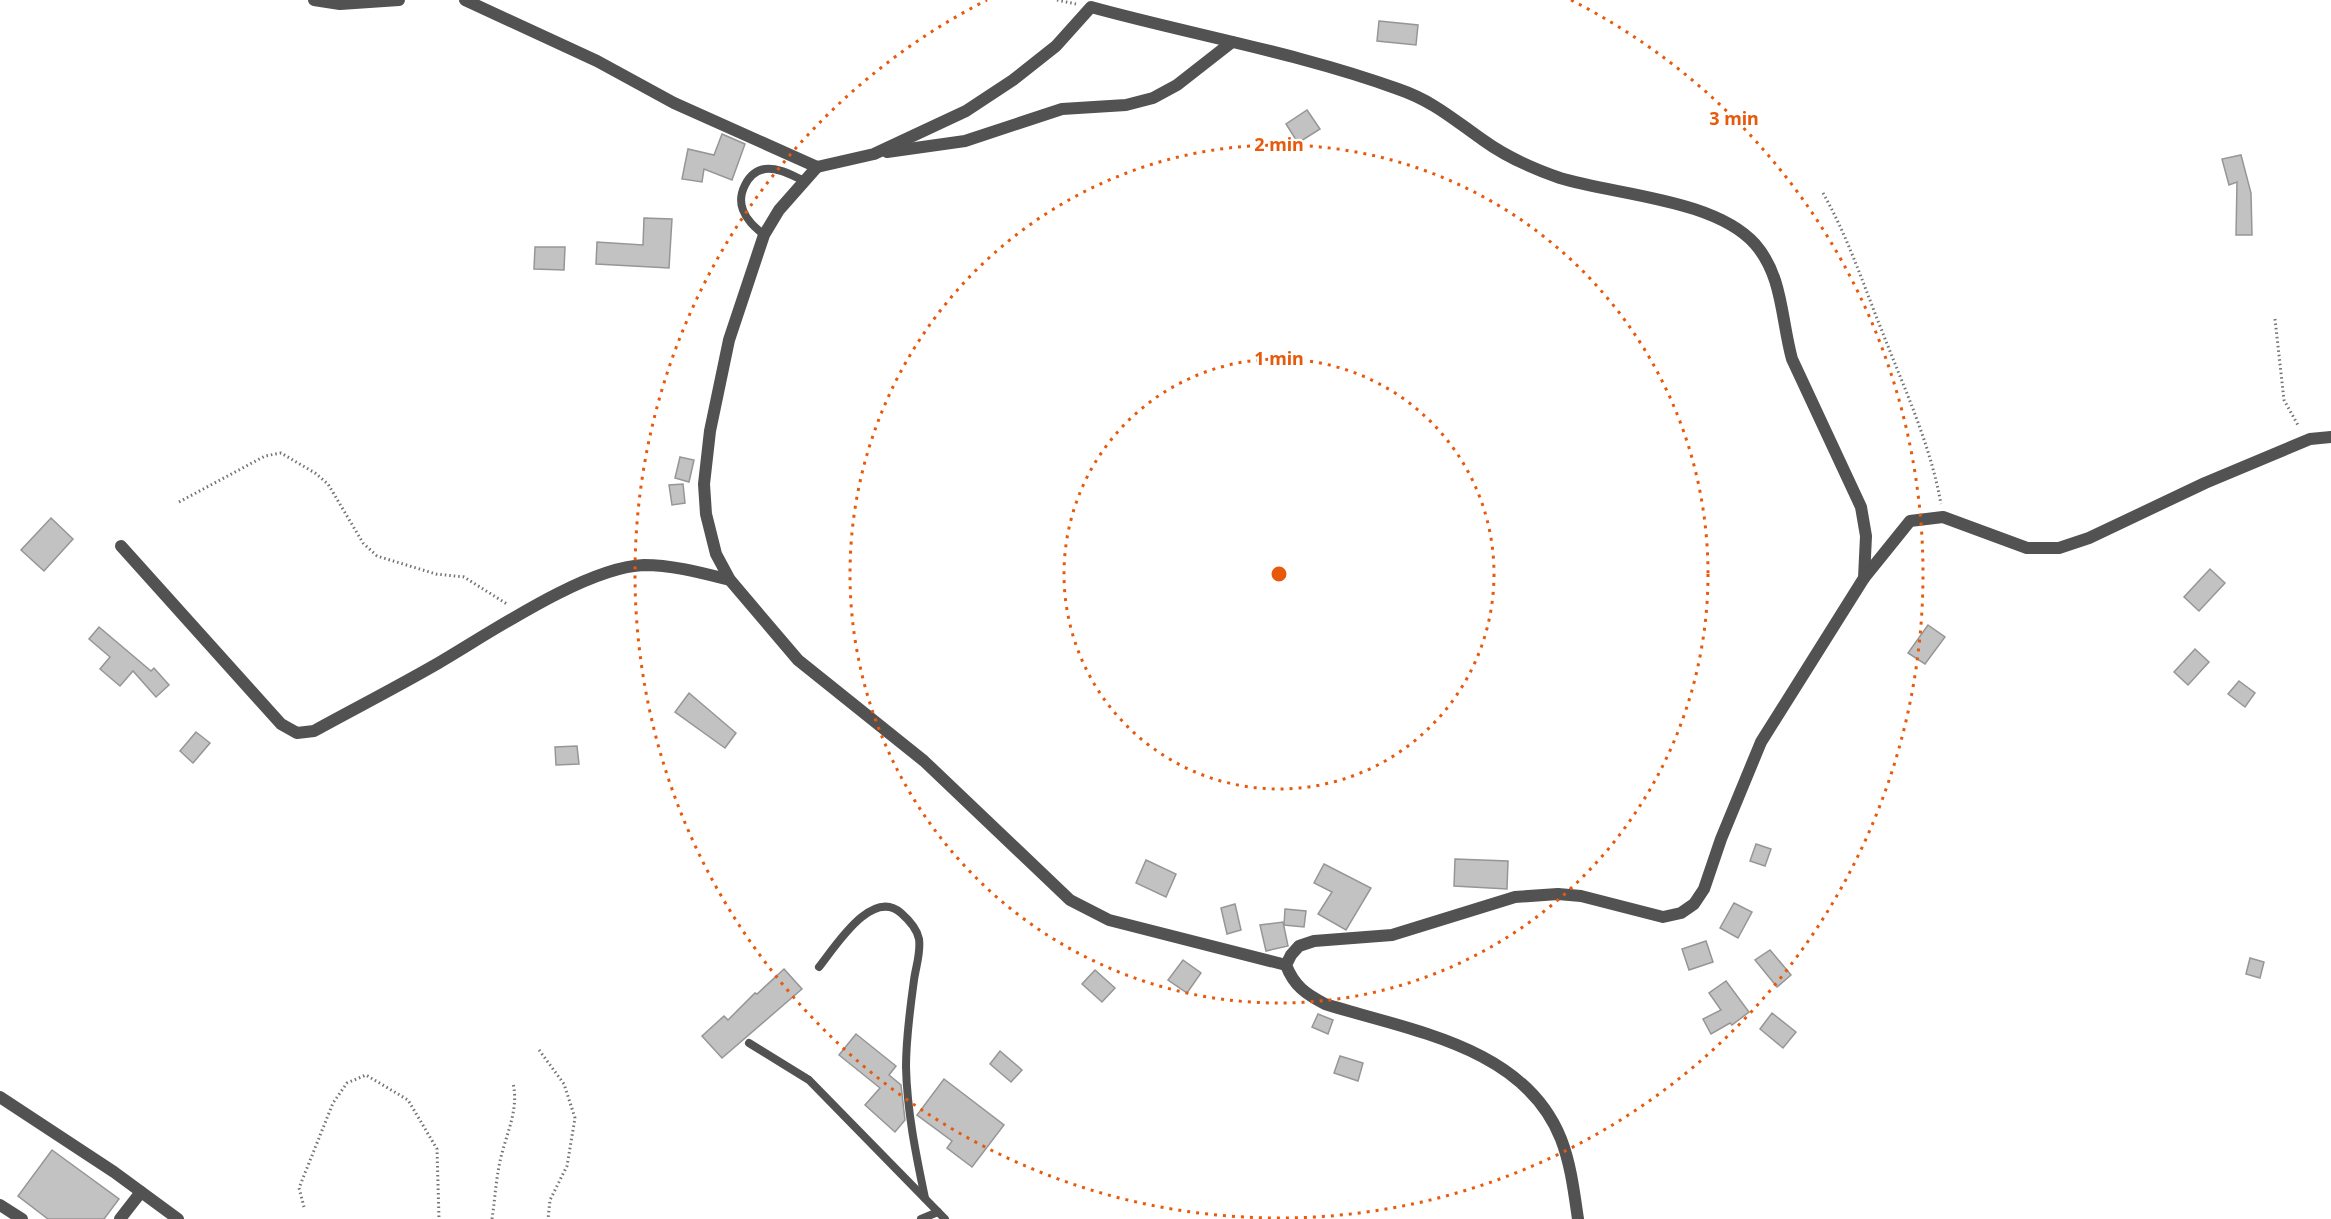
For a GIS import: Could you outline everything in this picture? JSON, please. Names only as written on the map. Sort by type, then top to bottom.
[{"type":"street","points":[[314,0],[340,4],[399,0]]},
{"type":"street","points":[[465,0],[597,61],[674,103],[817,168]]},
{"type":"street","points":[[874,154],[966,111],[1013,80],[1056,46],[1091,7],[1232,42],[1397,88],[1434,104],[1484,141],[1519,160],[1568,180],[1706,213],[1738,230],[1754,243],[1777,281],[1785,333],[1796,367],[1861,507],[1866,536],[1864,578]]},
{"type":"street","points":[[1232,42],[1177,85],[1153,98],[1126,105],[1062,109],[965,141],[874,154],[817,168],[779,210],[764,236],[729,340],[710,431],[704,484],[706,514],[716,554],[730,580],[798,660],[924,761],[1070,900],[1109,920],[1286,965]]},
{"type":"street","points":[[1578,1219],[1572,1176],[1561,1139],[1548,1113],[1531,1089],[1496,1063],[1465,1048],[1319,1001],[1301,991],[1292,980],[1286,965],[1290,955],[1299,946],[1314,941],[1392,935],[1515,897],[1558,894],[1581,896],[1663,917],[1681,913],[1694,904],[1704,889],[1721,839],[1761,742],[1864,578],[1910,520],[1943,517],[2027,548],[2059,548],[2089,538],[2205,483],[2310,439],[2331,437]]},
{"type":"street","points":[[120,546],[281,724],[297,733],[314,731],[565,590],[610,572],[643,565],[686,569],[730,580]]},
{"type":"street","points":[[0,1096],[178,1219]]},
{"type":"street","points":[[120,1219],[141,1192]]},
{"type":"street","points":[[0,1205],[22,1219]]},
{"type":"lane","points":[[764,236],[748,220],[742,209],[741,196],[746,182],[754,173],[765,169],[783,172],[805,181]]},
{"type":"lane","points":[[819,967],[851,927],[875,908],[887,906],[898,910],[913,924],[919,936],[908,1023],[906,1070],[910,1121],[925,1198]]},
{"type":"lane","points":[[749,1043],[809,1080],[945,1219]]},
{"type":"lane","points":[[921,1219],[938,1212]]},
{"type":"path","points":[[1823,193],[1843,227],[1923,435],[1934,465],[1943,517]]},
{"type":"path","points":[[2276,319],[2284,400],[2295,422],[2310,439]]},
{"type":"path","points":[[179,502],[265,456],[281,453],[315,473],[328,484],[363,543],[377,556],[435,574],[464,577],[525,613]]},
{"type":"path","points":[[539,1050],[564,1084],[575,1118],[567,1166],[550,1200],[548,1219]]},
{"type":"path","points":[[304,1207],[299,1188],[333,1103],[347,1083],[366,1075],[408,1100],[437,1149],[439,1219]]},
{"type":"path","points":[[492,1219],[501,1157],[511,1127],[515,1095],[513,1083]]},
{"type":"building","points":[[1379,21],[1418,25],[1416,45],[1377,41]]},
{"type":"building","points":[[1307,110],[1320,129],[1298,143],[1286,124]]},
{"type":"building","points":[[722,134],[745,144],[732,180],[704,169],[702,182],[682,179],[688,149],[714,155]]},
{"type":"building","points":[[2241,155],[2251,193],[2252,235],[2236,235],[2237,182],[2229,185],[2222,159]]},
{"type":"building","points":[[644,218],[672,219],[669,268],[596,264],[597,242],[643,245]]},
{"type":"building","points":[[535,247],[565,247],[564,270],[534,269]]},
{"type":"building","points":[[680,457],[694,460],[689,482],[675,478]]},
{"type":"building","points":[[683,484],[685,503],[672,505],[669,485]]},
{"type":"building","points":[[51,518],[73,539],[44,571],[21,550]]},
{"type":"building","points":[[2210,569],[2225,583],[2199,611],[2184,597]]},
{"type":"building","points":[[1928,625],[1945,637],[1925,664],[1908,653]]},
{"type":"building","points":[[99,627],[151,671],[154,668],[169,685],[156,697],[133,671],[120,686],[100,669],[110,657],[89,639]]},
{"type":"building","points":[[2195,649],[2209,662],[2188,685],[2174,672]]},
{"type":"building","points":[[2239,681],[2255,693],[2245,707],[2228,694]]},
{"type":"building","points":[[689,693],[736,733],[725,748],[675,712]]},
{"type":"building","points":[[196,732],[210,743],[193,763],[180,751]]},
{"type":"building","points":[[577,746],[579,764],[556,765],[555,747]]},
{"type":"building","points":[[1756,844],[1771,849],[1765,866],[1750,861]]},
{"type":"building","points":[[1455,859],[1508,861],[1507,889],[1454,886]]},
{"type":"building","points":[[1146,860],[1176,874],[1166,897],[1136,883]]},
{"type":"building","points":[[1324,864],[1371,888],[1346,930],[1318,914],[1332,892],[1314,883]]},
{"type":"building","points":[[1734,903],[1752,912],[1738,938],[1720,928]]},
{"type":"building","points":[[1235,904],[1241,930],[1227,934],[1221,908]]},
{"type":"building","points":[[1285,909],[1306,911],[1304,927],[1284,925]]},
{"type":"building","points":[[1283,922],[1288,946],[1266,951],[1260,925]]},
{"type":"building","points":[[1706,941],[1713,962],[1689,970],[1682,949]]},
{"type":"building","points":[[1770,950],[1791,975],[1777,987],[1755,960]]},
{"type":"building","points":[[2250,958],[2264,962],[2260,978],[2246,974]]},
{"type":"building","points":[[1183,960],[1201,973],[1187,993],[1168,980]]},
{"type":"building","points":[[784,969],[802,989],[722,1058],[702,1036],[724,1016],[728,1020]]},
{"type":"building","points":[[1095,970],[1115,988],[1102,1002],[1082,984]]},
{"type":"building","points":[[1726,981],[1749,1012],[1732,1025],[1730,1023],[1711,1034],[1703,1019],[1721,1010],[1709,993]]},
{"type":"building","points":[[1772,1013],[1796,1032],[1783,1048],[1760,1029]]},
{"type":"building","points":[[1318,1014],[1333,1020],[1328,1034],[1312,1027]]},
{"type":"building","points":[[856,1034],[896,1066],[889,1075],[901,1085],[905,1120],[895,1132],[865,1105],[880,1088],[839,1055]]},
{"type":"building","points":[[1000,1051],[1022,1070],[1011,1082],[990,1064]]},
{"type":"building","points":[[1340,1056],[1363,1063],[1358,1081],[1334,1073]]},
{"type":"building","points":[[944,1079],[1004,1125],[972,1167],[947,1148],[952,1141],[917,1115]]},
{"type":"building","points":[[52,1150],[119,1199],[104,1219],[48,1219],[18,1196]]}]
